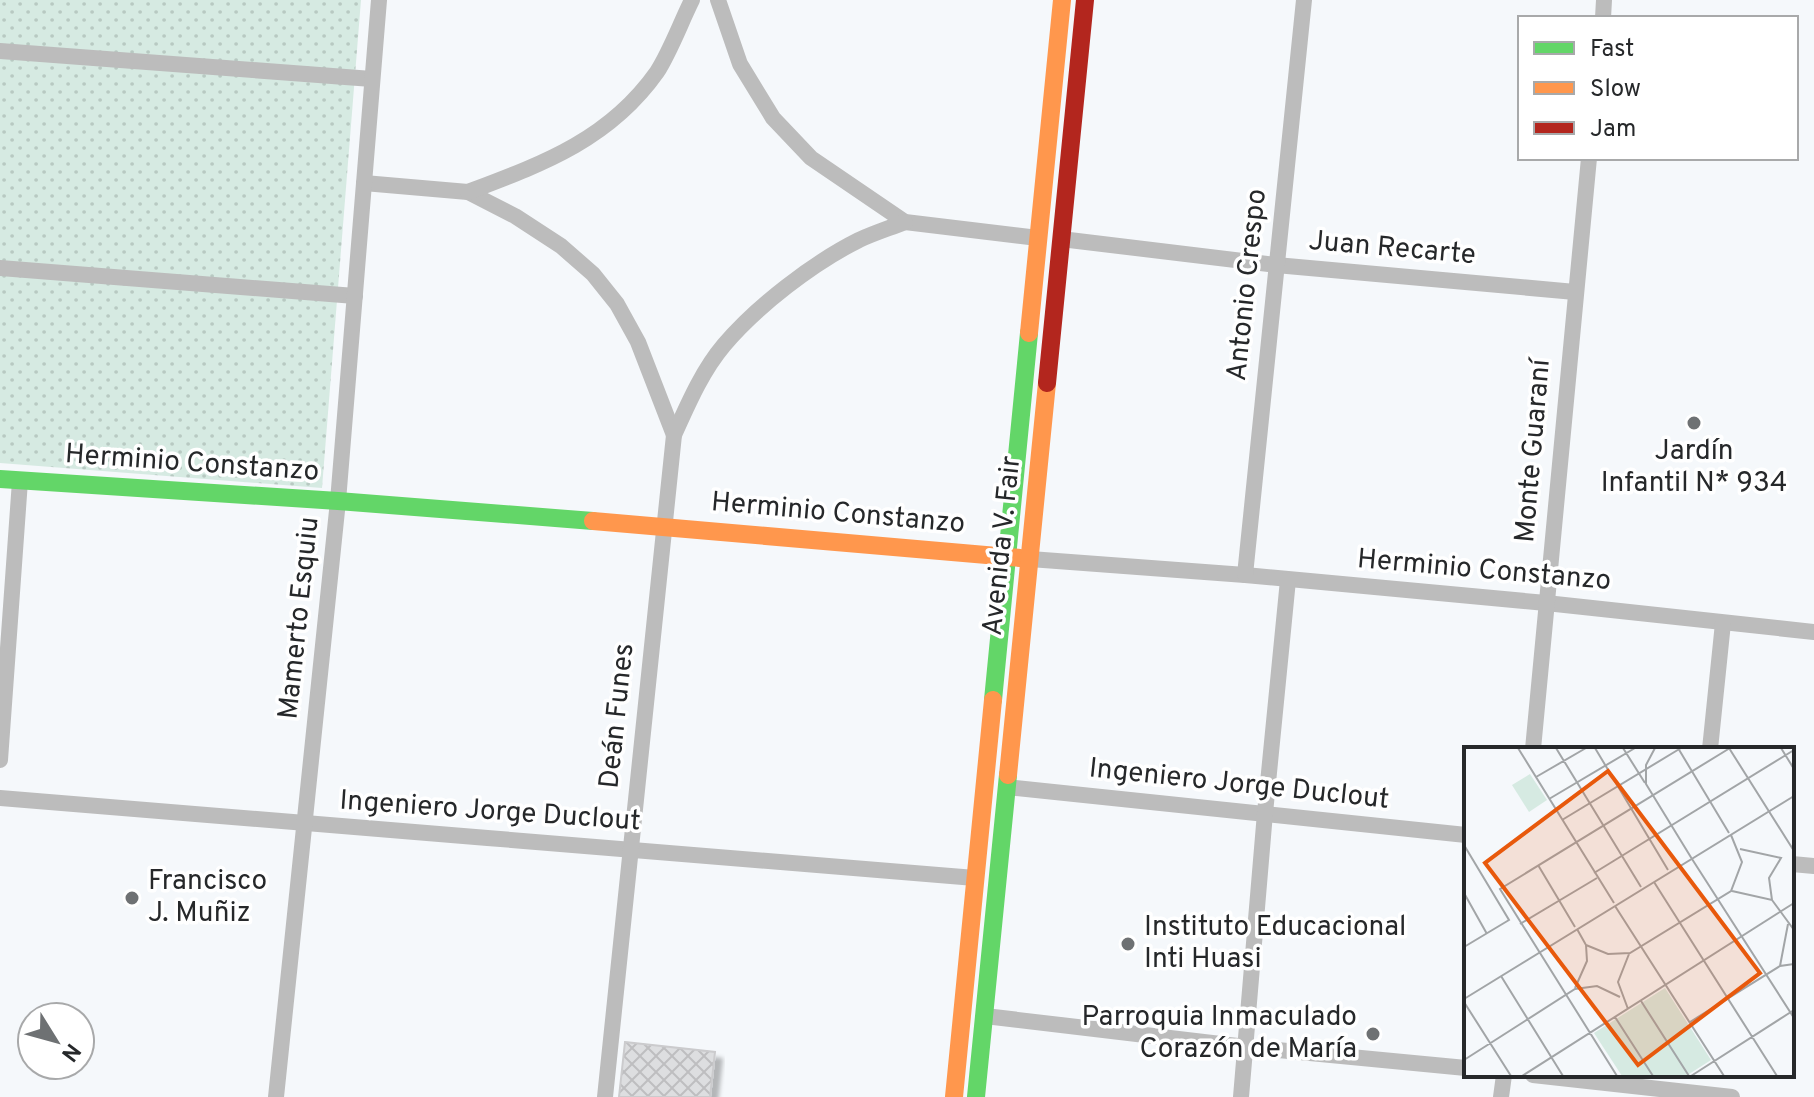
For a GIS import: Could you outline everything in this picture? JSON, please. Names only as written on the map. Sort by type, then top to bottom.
[{"type":"main road","name":"Avenida V. Fair","points":[[954,1097],[1062,0]]},
{"type":"main road","name":"Avenida V. Fair","points":[[976,1097],[1085,0]]},
{"type":"main road","name":"Herminio Constanzo","points":[[0,479],[338,501],[1030,559]]},
{"type":"street","name":"Mamerto Esquiu","points":[[276,1097],[338,501],[379,0]]},
{"type":"street","points":[[468,192],[541,164],[585,140],[625,110],[658,71],[692,0]]},
{"type":"street","points":[[718,0],[740,64],[773,118],[811,158],[905,222],[1038,238]]},
{"type":"street","name":"Antonio Crespo","points":[[1245,575],[1304,0]]},
{"type":"street","points":[[0,51],[372,79]]},
{"type":"street","name":"Monte Guaraní","points":[[1533,747],[1589,160]]},
{"type":"street","points":[[364,183],[468,192],[515,216],[561,246],[593,274],[617,304],[638,342],[674,435]]},
{"type":"street","points":[[674,435],[695,389],[723,345],[763,307],[813,267],[859,240],[905,222]]},
{"type":"street","name":"Juan Recarte","points":[[1061,239],[1276,265],[1575,292]]},
{"type":"street","points":[[0,268],[355,296]]},
{"type":"street","name":"Deán Funes","points":[[605,1097],[674,435]]},
{"type":"street","points":[[0,760],[20,481]]},
{"type":"street","name":"Herminio Constanzo","points":[[1030,559],[1546,603],[1814,632]]},
{"type":"street","points":[[1241,1097],[1288,580]]},
{"type":"street","points":[[1710,747],[1723,623]]},
{"type":"street","name":"Ingeniero Jorge Duclout","points":[[1006,787],[1464,835]]},
{"type":"street","name":"Ingeniero Jorge Duclout","points":[[0,798],[975,878]]},
{"type":"street","points":[[1794,864],[1814,866]]},
{"type":"street","points":[[985,1016],[1246,1047],[1464,1068]]},
{"type":"street","points":[[1501,1097],[1504,1077]]},
{"type":"street","points":[[1555,1077],[1678,1088],[1732,1097]]},
{"type":"green space","points":[[0,0],[361,0],[322,488],[0,463]]},
{"type":"building","points":[[625,1042],[715,1052],[710,1097],[619,1097]]},
{"type":"traffic: fast","points":[[993,700],[1029,333]]},
{"type":"traffic: fast","points":[[0,479],[593,521]]},
{"type":"traffic: fast","points":[[976,1097],[1008,775]]},
{"type":"traffic: slow","points":[[1029,333],[1062,0]]},
{"type":"traffic: slow","points":[[1008,775],[1047,383]]},
{"type":"traffic: slow","points":[[593,521],[1020,558]]},
{"type":"traffic: slow","points":[[954,1097],[993,700]]},
{"type":"traffic: jam","points":[[1047,383],[1085,0]]},
{"type":"place","name":"Jardín Infantil N* 934","points":[[1694,423]]},
{"type":"place","name":"Francisco J. Muñiz","points":[[132,898]]},
{"type":"place","name":"Instituto Educacional Inti Huasi","points":[[1128,944]]},
{"type":"place","name":"Parroquia Inmaculado Corazón de María","points":[[1373,1034]]}]
